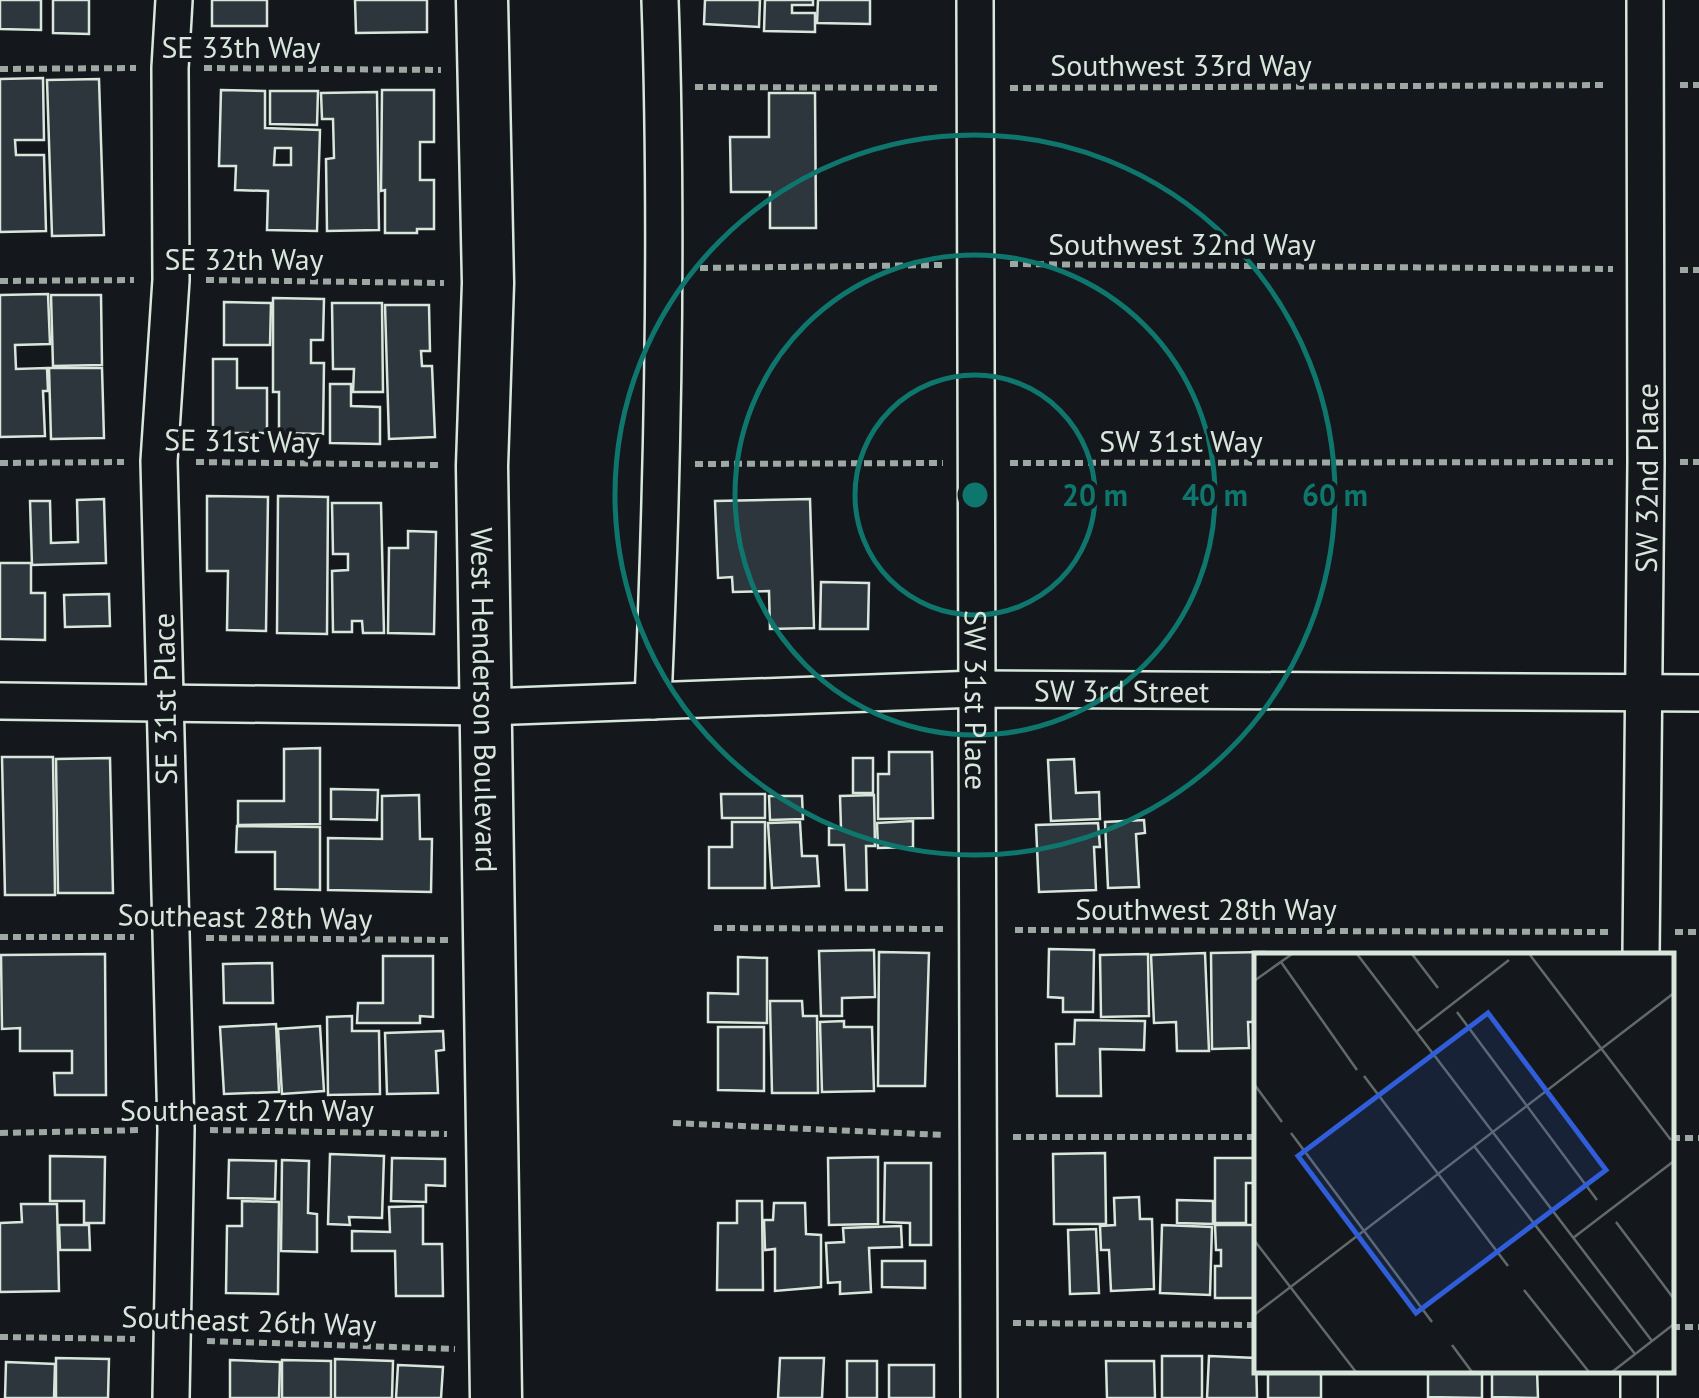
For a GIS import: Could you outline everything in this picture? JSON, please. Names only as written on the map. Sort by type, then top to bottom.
[{"type":"street","name":"SE 31st Place","points":[[172,1398],[176,1129],[168,937],[159,461],[171,280],[170,68],[174,0]]},
{"type":"street","name":"West Henderson Boulevard","points":[[482,0],[488,283],[482,466],[496,1374]]},
{"type":"street","points":[[653,702],[664,464],[660,0]]},
{"type":"street","name":"SW 31st Place","points":[[976,0],[979,1398]]},
{"type":"street","name":"SW 32nd Place","points":[[1640,944],[1646,462],[1644,0]]},
{"type":"street","name":"SW 3rd Street","points":[[0,701],[165,700],[488,708],[977,689],[1699,693]]},
{"type":"path","name":"SE 33th Way","points":[[0,69],[482,70]]},
{"type":"path","name":"Southwest 33rd Way","points":[[663,86],[1699,85]]},
{"type":"path","name":"Southwest 32nd Way","points":[[665,269],[976,264],[1699,270]]},
{"type":"path","name":"SE 32th Way","points":[[0,281],[488,283]]},
{"type":"path","name":"SW 31st Way","points":[[664,464],[1699,462]]},
{"type":"path","name":"SE 31st Way","points":[[0,463],[482,466]]},
{"type":"path","name":"Southwest 28th Way","points":[[714,928],[1640,944],[1699,932]]},
{"type":"path","name":"Southeast 28th Way","points":[[0,937],[490,941]]},
{"type":"path","name":"Southeast 27th Way","points":[[0,1133],[176,1129],[494,1135]]},
{"type":"path","points":[[978,1323],[1254,1324]]},
{"type":"path","name":"Southeast 26th Way","points":[[0,1337],[174,1340],[496,1374]]},
{"type":"building","points":[[0,0],[41,0],[41,30],[0,29]]},
{"type":"building","points":[[53,0],[89,0],[89,34],[53,33]]},
{"type":"building","points":[[212,0],[267,0],[267,26],[212,26]]},
{"type":"building","points":[[355,0],[427,0],[427,32],[356,33]]},
{"type":"building","points":[[705,0],[760,0],[759,27],[704,24]]},
{"type":"building","points":[[765,0],[813,0],[813,5],[792,5],[792,13],[815,13],[815,32],[764,31]]},
{"type":"building","points":[[818,0],[870,0],[870,24],[817,23]]},
{"type":"building","points":[[43,78],[44,140],[15,140],[16,155],[44,155],[46,231],[0,232],[0,79]]},
{"type":"building","points":[[99,79],[104,235],[52,236],[47,80]]},
{"type":"building","points":[[221,90],[265,91],[265,128],[320,130],[317,231],[267,230],[268,191],[235,190],[236,166],[219,166]],"holes":[[[275,148],[291,148],[291,165],[274,165]]]},
{"type":"building","points":[[382,90],[434,90],[434,142],[420,142],[420,180],[434,180],[434,229],[385,233],[385,190],[381,191]]},
{"type":"building","points":[[270,91],[318,91],[317,125],[270,124]]},
{"type":"building","points":[[377,92],[379,230],[327,231],[326,159],[334,158],[333,119],[322,119],[321,93]]},
{"type":"building","points":[[769,93],[815,93],[816,228],[770,228],[770,192],[731,192],[730,137],[769,137]]},
{"type":"building","points":[[48,294],[50,344],[15,345],[16,369],[47,368],[48,391],[43,391],[45,436],[0,437],[0,295]]},
{"type":"building","points":[[51,295],[101,295],[102,365],[53,366]]},
{"type":"building","points":[[273,298],[324,299],[323,340],[311,340],[311,363],[324,363],[323,434],[279,433],[279,392],[273,392]]},
{"type":"building","points":[[224,302],[271,303],[270,345],[224,345]]},
{"type":"building","points":[[332,303],[382,303],[383,392],[353,392],[354,369],[333,369]]},
{"type":"building","points":[[385,305],[429,305],[430,351],[421,351],[422,366],[432,366],[435,437],[389,439]]},
{"type":"building","points":[[213,359],[237,359],[237,388],[267,388],[267,433],[213,433]]},
{"type":"building","points":[[49,368],[102,368],[104,438],[51,439]]},
{"type":"building","points":[[330,384],[351,384],[351,406],[380,407],[380,444],[330,443]]},
{"type":"building","points":[[207,496],[268,497],[266,631],[227,630],[228,571],[207,571]]},
{"type":"building","points":[[278,496],[328,497],[327,634],[277,633]]},
{"type":"building","points":[[104,499],[106,563],[32,565],[30,501],[50,501],[51,543],[78,542],[77,500]]},
{"type":"building","points":[[810,499],[814,628],[770,629],[769,591],[733,592],[732,577],[718,578],[715,501]]},
{"type":"building","points":[[332,503],[381,503],[384,633],[363,633],[362,621],[352,621],[352,632],[333,632],[332,571],[348,570],[348,554],[333,554]]},
{"type":"building","points":[[408,531],[436,532],[434,634],[388,633],[389,548],[408,548]]},
{"type":"building","points":[[0,563],[31,563],[31,593],[45,593],[45,640],[0,639]]},
{"type":"building","points":[[821,582],[869,583],[868,629],[820,629]]},
{"type":"building","points":[[109,594],[110,626],[65,627],[64,595]]},
{"type":"building","points":[[320,748],[320,824],[238,825],[238,801],[284,801],[284,749]]},
{"type":"building","points":[[889,752],[932,752],[933,818],[878,819],[878,774],[889,774]]},
{"type":"building","points":[[2,757],[53,757],[55,895],[5,895]]},
{"type":"building","points":[[110,758],[113,893],[58,893],[56,759]]},
{"type":"building","points":[[853,758],[873,758],[873,793],[853,793]]},
{"type":"building","points":[[1074,759],[1076,793],[1099,792],[1100,819],[1051,821],[1048,760]]},
{"type":"building","points":[[331,789],[378,790],[377,820],[331,819]]},
{"type":"building","points":[[721,794],[765,794],[765,818],[722,818]]},
{"type":"building","points":[[419,795],[420,839],[432,839],[431,892],[328,890],[328,838],[382,839],[382,796]]},
{"type":"building","points":[[874,795],[875,846],[866,846],[867,890],[846,890],[844,845],[829,845],[829,828],[841,828],[840,796]]},
{"type":"building","points":[[769,796],[802,796],[803,819],[770,820]]},
{"type":"building","points":[[1144,820],[1145,833],[1136,834],[1139,887],[1108,888],[1105,822]]},
{"type":"building","points":[[913,821],[913,847],[878,848],[877,823]]},
{"type":"building","points":[[732,822],[765,822],[765,888],[709,888],[709,847],[732,847]]},
{"type":"building","points":[[800,822],[802,856],[817,856],[819,886],[772,888],[768,823]]},
{"type":"building","points":[[1098,823],[1100,847],[1094,847],[1096,890],[1039,892],[1036,825]]},
{"type":"building","points":[[237,826],[320,827],[320,890],[275,889],[275,852],[236,852]]},
{"type":"building","points":[[1049,949],[1094,950],[1093,1012],[1063,1012],[1063,998],[1048,997]]},
{"type":"building","points":[[874,950],[875,997],[842,998],[842,1016],[821,1016],[819,951]]},
{"type":"building","points":[[879,952],[929,953],[925,1086],[878,1086]]},
{"type":"building","points":[[1264,952],[1254,953],[1254,1022],[1248,1022],[1249,1048],[1212,1049],[1211,953]]},
{"type":"building","points":[[1205,953],[1209,1051],[1177,1051],[1176,1022],[1154,1023],[1151,955]]},
{"type":"building","points":[[105,954],[106,1095],[55,1095],[54,1073],[72,1073],[72,1051],[20,1051],[20,1028],[2,1029],[1,955]]},
{"type":"building","points":[[1148,954],[1149,1016],[1101,1017],[1100,955]]},
{"type":"building","points":[[383,956],[433,956],[433,1017],[420,1016],[420,1023],[357,1023],[358,1003],[383,1003]]},
{"type":"building","points":[[738,957],[767,958],[767,1023],[708,1022],[708,993],[738,994]]},
{"type":"building","points":[[272,963],[273,1003],[224,1003],[223,964]]},
{"type":"building","points":[[770,1001],[802,1001],[803,1016],[817,1016],[818,1093],[772,1093]]},
{"type":"building","points":[[352,1016],[352,1031],[379,1031],[380,1094],[328,1095],[327,1017]]},
{"type":"building","points":[[1075,1020],[1145,1021],[1144,1050],[1100,1049],[1101,1096],[1057,1096],[1056,1044],[1074,1044]]},
{"type":"building","points":[[844,1021],[844,1027],[872,1027],[874,1091],[822,1092],[820,1022]]},
{"type":"building","points":[[276,1024],[279,1092],[224,1094],[220,1027]]},
{"type":"building","points":[[320,1026],[324,1091],[282,1094],[278,1029]]},
{"type":"building","points":[[718,1027],[764,1027],[764,1091],[718,1090]]},
{"type":"building","points":[[443,1031],[444,1050],[436,1051],[438,1093],[387,1094],[385,1033]]},
{"type":"building","points":[[1105,1153],[1106,1224],[1054,1224],[1053,1154]]},
{"type":"building","points":[[330,1154],[384,1156],[382,1218],[349,1217],[350,1225],[328,1224]]},
{"type":"building","points":[[50,1156],[105,1157],[104,1223],[84,1223],[84,1201],[50,1201]]},
{"type":"building","points":[[878,1157],[878,1224],[829,1225],[828,1158]]},
{"type":"building","points":[[392,1158],[445,1159],[445,1186],[426,1185],[426,1202],[391,1201]]},
{"type":"building","points":[[1215,1158],[1254,1158],[1254,1183],[1246,1183],[1246,1223],[1215,1223]]},
{"type":"building","points":[[229,1160],[276,1161],[275,1199],[228,1198]]},
{"type":"building","points":[[282,1160],[309,1161],[308,1213],[317,1214],[317,1252],[281,1251]]},
{"type":"building","points":[[885,1163],[931,1163],[931,1245],[910,1245],[910,1223],[884,1222]]},
{"type":"building","points":[[1139,1197],[1140,1219],[1152,1219],[1154,1289],[1111,1291],[1109,1250],[1101,1250],[1100,1226],[1115,1225],[1114,1198]]},
{"type":"building","points":[[1177,1200],[1213,1201],[1213,1224],[1177,1223]]},
{"type":"building","points":[[242,1201],[279,1202],[278,1294],[226,1293],[227,1226],[242,1226]]},
{"type":"building","points":[[737,1201],[762,1201],[763,1290],[717,1290],[718,1223],[737,1223]]},
{"type":"building","points":[[774,1203],[805,1203],[806,1234],[821,1235],[821,1287],[775,1291],[775,1249],[765,1250],[764,1220],[773,1220]]},
{"type":"building","points":[[21,1204],[57,1204],[59,1291],[0,1292],[0,1223],[22,1222]]},
{"type":"building","points":[[423,1206],[423,1244],[442,1244],[443,1296],[396,1296],[395,1251],[352,1251],[352,1231],[390,1232],[389,1207]]},
{"type":"building","points":[[59,1225],[89,1225],[90,1250],[60,1250]]},
{"type":"building","points":[[1162,1225],[1212,1227],[1210,1295],[1160,1293]]},
{"type":"building","points":[[1215,1225],[1254,1225],[1254,1298],[1215,1298],[1215,1266],[1221,1266],[1221,1250],[1216,1250]]},
{"type":"building","points":[[901,1226],[902,1247],[869,1248],[871,1292],[840,1294],[840,1282],[828,1283],[826,1243],[844,1242],[843,1228]]},
{"type":"building","points":[[1096,1229],[1099,1293],[1070,1294],[1068,1230]]},
{"type":"building","points":[[882,1261],[925,1261],[925,1288],[882,1287]]},
{"type":"building","points":[[1162,1356],[1202,1356],[1202,1398],[1162,1398]]},
{"type":"building","points":[[1209,1356],[1254,1358],[1257,1398],[1207,1398]]},
{"type":"building","points":[[56,1358],[109,1359],[108,1398],[56,1398]]},
{"type":"building","points":[[780,1358],[824,1358],[822,1398],[778,1398]]},
{"type":"building","points":[[335,1359],[393,1361],[392,1398],[335,1398]]},
{"type":"building","points":[[230,1360],[280,1362],[279,1398],[230,1398]]},
{"type":"building","points":[[282,1360],[331,1361],[331,1398],[282,1398]]},
{"type":"building","points":[[847,1361],[877,1361],[877,1398],[847,1398]]},
{"type":"building","points":[[1106,1361],[1154,1361],[1155,1398],[1107,1398]]},
{"type":"building","points":[[6,1362],[55,1364],[54,1398],[5,1398]]},
{"type":"building","points":[[398,1365],[443,1367],[441,1398],[396,1398]]},
{"type":"building","points":[[889,1365],[934,1365],[934,1398],[889,1398]]},
{"type":"building","points":[[1268,1373],[1321,1373],[1321,1398],[1268,1398]]},
{"type":"building","points":[[1428,1373],[1482,1373],[1482,1398],[1428,1397]]},
{"type":"building","points":[[1492,1373],[1537,1373],[1538,1398],[1492,1397]]}]
